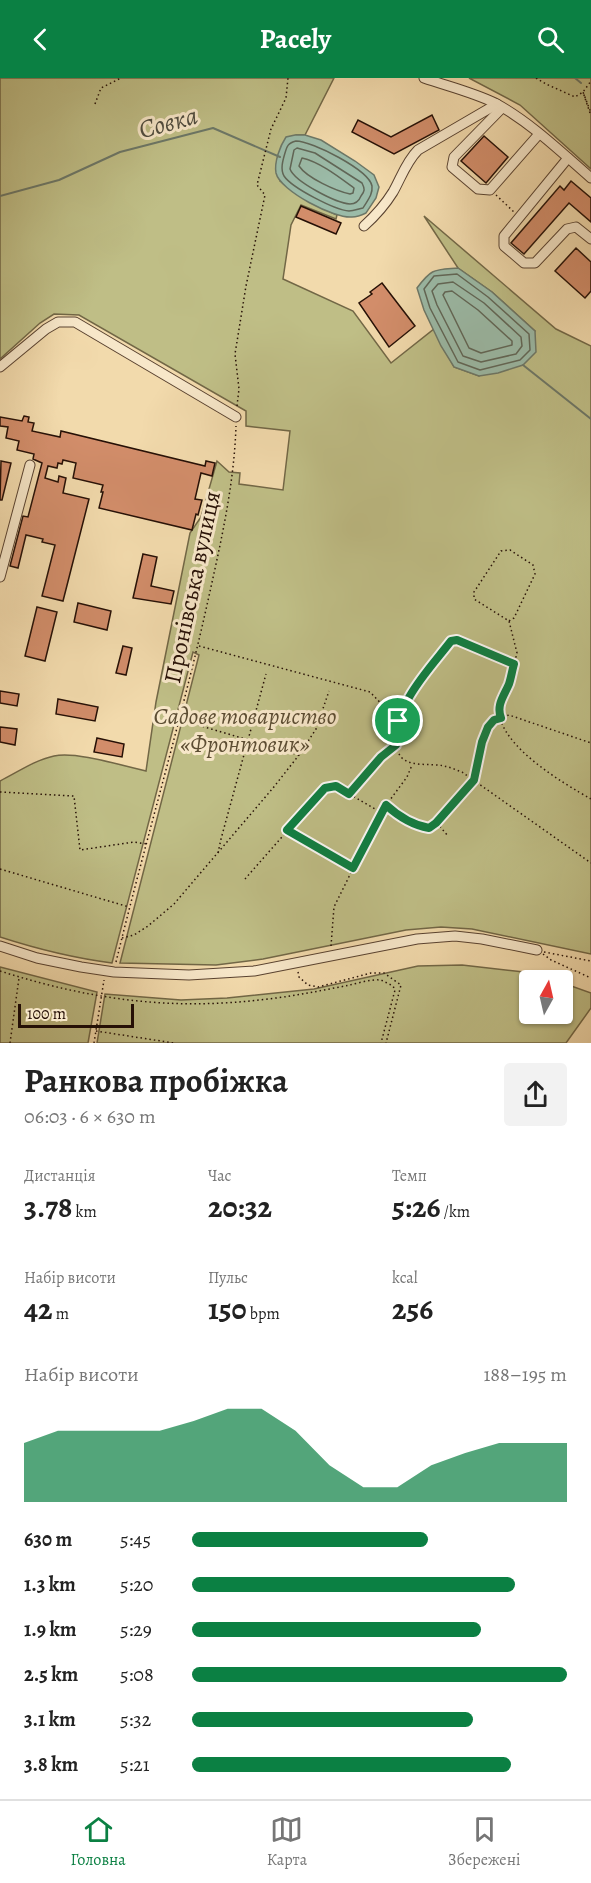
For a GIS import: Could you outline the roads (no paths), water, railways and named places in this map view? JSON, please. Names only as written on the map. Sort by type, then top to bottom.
[{"type":"street","points":[[424,78],[481,97],[499,106],[539,134],[591,178]]},
{"type":"street","points":[[499,106],[454,157],[452,166],[478,189],[490,190],[539,134]]},
{"type":"street","points":[[364,226],[387,201],[412,156],[418,150],[499,106]]},
{"type":"street","points":[[568,158],[504,236],[504,246],[524,263],[535,263],[567,229],[576,227],[591,239]]},
{"type":"street","points":[[0,368],[46,329],[58,322],[75,322],[236,417]]},
{"type":"street","points":[[0,578],[30,465]]},
{"type":"street","points":[[0,946],[48,960],[110,971],[189,975],[254,971],[417,939],[455,936],[537,950]]},
{"type":"water","points":[[305,135],[321,140],[374,175],[379,187],[376,198],[366,213],[352,217],[334,214],[309,203],[287,188],[276,173],[276,164],[286,137]]},
{"type":"water","points":[[458,268],[492,292],[535,331],[536,352],[523,365],[479,376],[454,367],[424,310],[417,288],[434,271]]},
{"type":"waterway","name":"Совка","points":[[575,78],[581,83]]},
{"type":"waterway","name":"Совка","points":[[0,196],[59,180],[120,152],[213,128],[280,157]]},
{"type":"waterway","name":"Совка","points":[[523,365],[591,419]]},
{"type":"park label","name":"Садове товариство «Фронтовик»","points":[[245,730]]}]
